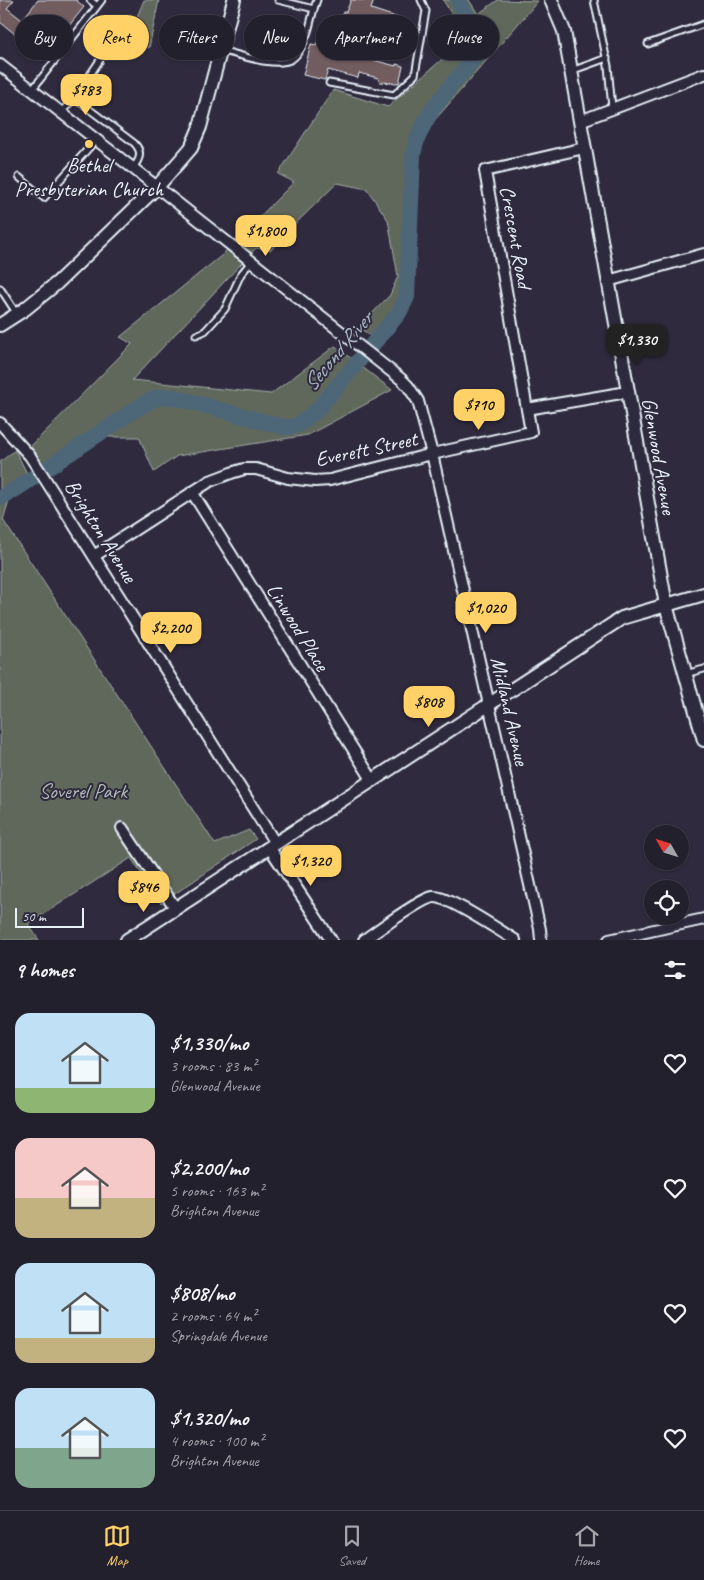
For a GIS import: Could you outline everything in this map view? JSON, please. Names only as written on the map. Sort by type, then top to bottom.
[{"type":"street","points":[[230,15],[234,0]]},
{"type":"street","name":"Glenwood Avenue","points":[[551,0],[564,31],[666,605],[685,674],[702,724],[704,740]]},
{"type":"street","points":[[0,325],[18,315],[42,296],[157,187],[184,158],[196,138],[217,60]]},
{"type":"street","name":"Midland Avenue","points":[[0,65],[404,382],[414,393],[418,401],[432,454],[538,919],[541,940]]},
{"type":"street","points":[[580,121],[704,74]]},
{"type":"street","name":"Crescent Road","points":[[527,409],[485,171],[584,148]]},
{"type":"street","points":[[608,281],[704,254]]},
{"type":"street","points":[[527,409],[627,392]]},
{"type":"street","name":"Everett Street","points":[[94,556],[210,481],[244,469],[256,469],[295,479],[330,480],[432,454],[531,432],[527,409]]},
{"type":"street","name":"Brighton Avenue","points":[[0,423],[46,478],[331,940]]},
{"type":"street","name":"Linwood Place","points":[[192,492],[373,781]]},
{"type":"street","points":[[127,940],[622,618],[704,594]]},
{"type":"street","points":[[122,828],[176,909]]},
{"type":"street","points":[[364,940],[422,902],[434,897],[448,900],[515,940]]},
{"type":"street","points":[[609,940],[649,936],[704,919]]},
{"type":"lane","points":[[90,0],[97,6]]},
{"type":"lane","points":[[32,90],[102,0]]},
{"type":"lane","points":[[278,0],[314,9]]},
{"type":"lane","points":[[234,54],[264,61],[282,63],[291,60],[298,53],[306,37],[317,0]]},
{"type":"lane","points":[[329,82],[394,95],[415,75],[426,11],[421,0]]},
{"type":"lane","points":[[594,0],[607,58],[612,108]]},
{"type":"lane","points":[[648,44],[704,24]]},
{"type":"lane","points":[[571,71],[607,58]]},
{"type":"lane","points":[[61,113],[68,103],[73,100],[100,60]]},
{"type":"lane","points":[[73,100],[80,102],[138,146],[140,159],[133,168]]},
{"type":"lane","points":[[18,177],[44,198],[96,140]]},
{"type":"lane","points":[[196,335],[205,331],[225,309],[241,274],[251,261]]},
{"type":"lane","points":[[0,288],[18,315]]},
{"type":"lane","points":[[685,674],[704,669]]},
{"type":"green space","points":[[144,0],[159,0],[149,48],[149,15],[138,15]]},
{"type":"green space","points":[[443,0],[469,0],[478,14],[498,0],[538,1],[499,46],[499,15],[452,15]]},
{"type":"green space","points":[[441,60],[487,60],[421,136],[411,293],[374,339],[359,327],[390,295],[398,276],[388,220],[367,189],[337,183],[271,250],[256,248],[132,380],[271,394],[335,346],[392,390],[308,435],[177,456],[154,472],[139,437],[103,437],[46,475],[28,449],[132,344],[120,337],[221,256],[294,182],[278,174],[333,90],[388,107]]},
{"type":"green space","name":"Soverel Park","points":[[15,450],[31,481],[10,497],[3,520],[215,844],[249,830],[256,839],[161,903],[131,858],[28,924],[39,940],[0,940],[0,462]]},
{"type":"building","points":[[0,0],[14,0],[7,8],[16,15],[15,34],[0,22]]},
{"type":"building","points":[[38,0],[76,0],[84,7],[73,21],[73,15],[26,15]]},
{"type":"building","points":[[351,0],[374,0],[371,9],[390,15],[342,15],[343,12],[346,12]]},
{"type":"building","points":[[311,44],[316,45],[316,60],[373,60],[403,66],[399,83],[380,82],[378,78],[359,73],[358,78],[328,70],[325,80],[303,75]]},
{"type":"waterway","name":"Second River","points":[[0,498],[142,405],[158,397],[174,397],[283,427],[292,427],[300,424],[318,409],[399,313],[407,297],[413,156],[416,141],[440,99],[482,49],[483,45],[458,0]]},
{"type":"place","name":"Bethel Presbyterian Church","points":[[89,144]]}]
